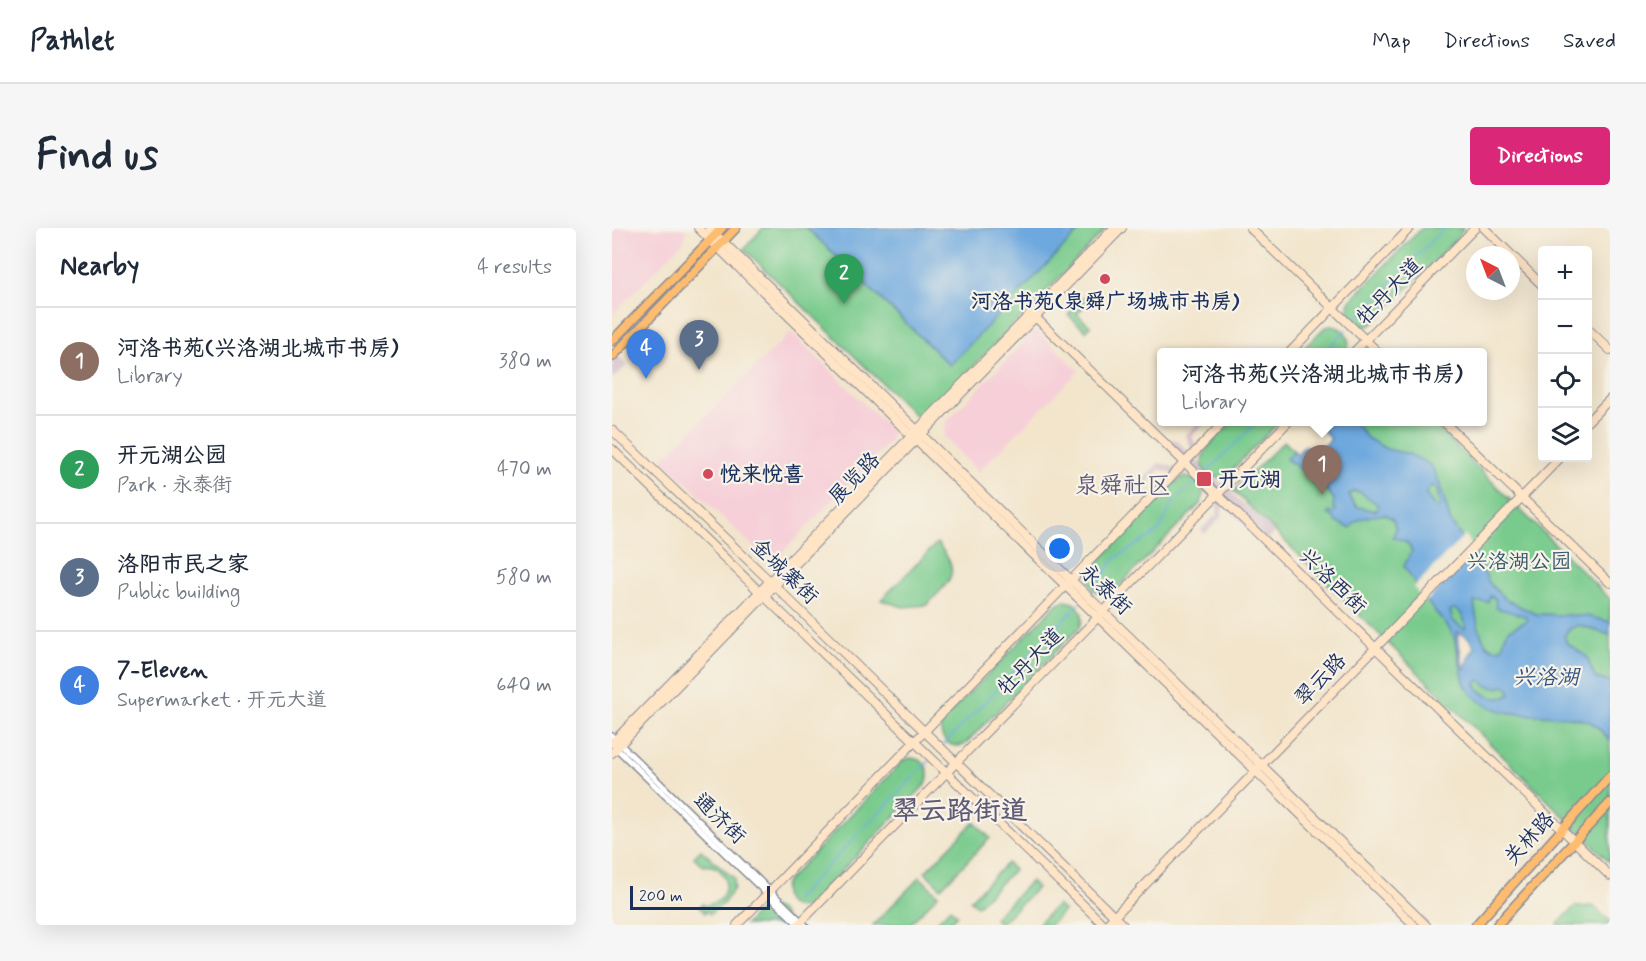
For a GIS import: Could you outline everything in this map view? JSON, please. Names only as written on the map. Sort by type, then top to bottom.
[{"type":"main road","name":"永泰街","points":[[698,228],[714,232],[720,244],[1093,606],[1414,925]]},
{"type":"main road","points":[[612,357],[736,228]]},
{"type":"main road","name":"展览路","points":[[614,744],[1034,314],[1114,228]]},
{"type":"main road","name":"展览路","points":[[1034,314],[1122,228]]},
{"type":"main road","points":[[1244,228],[1369,348]]},
{"type":"main road","points":[[1250,228],[1331,310]]},
{"type":"main road","name":"牡丹大道","points":[[1294,348],[1410,228]]},
{"type":"main road","name":"牡丹大道","points":[[1358,348],[1475,228]]},
{"type":"main road","points":[[1484,228],[1538,281]]},
{"type":"main road","points":[[1491,228],[1538,274]]},
{"type":"main road","points":[[612,341],[714,232]]},
{"type":"main road","name":"兴洛西街","points":[[1034,314],[1376,644],[1610,876]]},
{"type":"main road","points":[[1592,327],[1610,344]]},
{"type":"main road","points":[[1592,333],[1610,350]]},
{"type":"main road","points":[[1364,342],[1372,348]]},
{"type":"main road","points":[[1592,417],[1610,399]]},
{"type":"main road","points":[[1592,424],[1610,406]]},
{"type":"main road","name":"牡丹大道","points":[[737,925],[1220,426]]},
{"type":"main road","name":"牡丹大道","points":[[800,924],[943,770],[1284,426]]},
{"type":"main road","points":[[1448,426],[1610,577]]},
{"type":"main road","points":[[1454,426],[1610,582]]},
{"type":"main road","name":"金城寨街","points":[[612,430],[953,760]]},
{"type":"main road","name":"金城寨街","points":[[612,449],[943,770]]},
{"type":"main road","name":"翠云路","points":[[1521,494],[1549,462]]},
{"type":"main road","name":"翠云路","points":[[1103,925],[1479,536],[1556,462]]},
{"type":"main road","points":[[953,760],[1123,925]]},
{"type":"main road","name":"永泰街","points":[[1257,767],[1426,925]]},
{"type":"main road","points":[[943,770],[1103,925]]},
{"type":"main road","name":"关林路","points":[[1476,925],[1610,776]]},
{"type":"main road","name":"关林路","points":[[1497,925],[1610,803]]},
{"type":"main road","name":"兴洛西街","points":[[1576,841],[1610,871]]},
{"type":"street","name":"通济街","points":[[614,744],[800,924]]},
{"type":"shaded area","points":[[612,228],[684,228],[686,232],[684,241],[612,315]]},
{"type":"shaded area","points":[[1036,330],[1079,371],[978,472],[944,437],[946,422]]},
{"type":"shaded area","points":[[791,332],[892,431],[890,441],[773,562],[766,559],[662,459]]},
{"type":"shaded area","points":[[612,349],[628,365],[612,379]]},
{"type":"shaded area","points":[[1195,426],[1202,426],[1192,436],[1199,456],[1196,459],[1228,490],[1232,487],[1252,492],[1253,498],[1233,492],[1232,494],[1275,532],[1263,544],[1223,503],[1222,516],[1205,534],[1201,530],[1217,514],[1219,499],[1187,468],[1180,475],[1160,469],[1144,486],[1140,483],[1159,463],[1179,469],[1183,464],[1166,447],[1175,439],[1192,455],[1186,435]]},
{"type":"green space","points":[[763,228],[807,228],[949,365],[1082,228],[1107,228],[921,421],[744,249]]},
{"type":"green space","points":[[1422,228],[1463,228],[1460,235],[1371,325],[1356,324],[1348,313],[1349,302]]},
{"type":"green space","points":[[1086,296],[1090,300],[1077,314],[1090,326],[1086,331],[1068,315]]},
{"type":"green space","points":[[1330,326],[1344,331],[1348,338],[1348,348],[1304,348],[1324,328]]},
{"type":"green space","points":[[1229,426],[1275,426],[1226,476],[1212,476],[1203,468],[1204,453]]},
{"type":"green space","name":"兴洛湖公园","points":[[1357,426],[1436,426],[1610,599],[1610,622],[1586,616],[1536,614],[1506,600],[1490,584],[1474,553],[1451,523],[1439,482],[1409,454],[1386,449],[1367,438]]},
{"type":"green space","name":"兴洛湖公园","points":[[1284,441],[1294,451],[1286,459],[1300,468],[1317,486],[1324,487],[1334,499],[1336,510],[1331,515],[1357,520],[1366,516],[1385,514],[1393,519],[1396,529],[1393,537],[1405,542],[1412,552],[1410,557],[1416,585],[1453,633],[1465,686],[1509,713],[1561,715],[1592,722],[1610,740],[1610,862],[1234,491]]},
{"type":"green space","points":[[1184,477],[1200,485],[1203,493],[1201,503],[1112,593],[1101,593],[1093,589],[1089,581],[1090,570],[1179,479]]},
{"type":"green space","points":[[1432,485],[1437,489],[1440,506],[1437,509],[1425,494]]},
{"type":"green space","points":[[1351,492],[1360,492],[1377,504],[1378,509],[1376,511],[1357,507],[1349,497]]},
{"type":"green space","points":[[937,543],[950,562],[951,576],[927,605],[903,607],[881,600]]},
{"type":"green space","points":[[1490,595],[1495,598],[1497,608],[1526,616],[1528,620],[1509,630],[1502,648],[1494,649],[1488,646],[1480,633],[1474,601],[1488,602]]},
{"type":"green space","points":[[1064,601],[1080,609],[1082,622],[1080,627],[964,745],[953,745],[945,740],[941,732],[942,721],[1058,603]]},
{"type":"green space","points":[[1453,608],[1461,613],[1466,628],[1464,629],[1453,621],[1450,611]]},
{"type":"green space","points":[[1578,625],[1610,635],[1610,682],[1595,678],[1587,657],[1567,643],[1564,636],[1569,629]]},
{"type":"green space","points":[[1479,680],[1509,688],[1510,695],[1495,698],[1485,695],[1476,683]]},
{"type":"green space","points":[[910,758],[926,766],[928,779],[926,784],[807,907],[796,907],[788,902],[784,894],[785,883],[904,760]]},
{"type":"green space","points":[[974,822],[990,838],[941,888],[925,872]]},
{"type":"green space","points":[[701,850],[735,879],[733,885],[735,887],[723,904],[710,914],[707,911],[705,913],[699,907],[718,901],[723,895],[725,883],[721,872],[710,866],[703,866],[694,857]]},
{"type":"green space","points":[[1007,863],[1014,870],[977,906],[970,900]]},
{"type":"green space","points":[[920,877],[938,895],[909,925],[873,925]]},
{"type":"green space","points":[[1031,881],[1037,888],[1000,924],[994,918]]},
{"type":"green space","points":[[1057,905],[1064,911],[1050,925],[1037,925]]},
{"type":"green space","points":[[1576,905],[1578,907],[1593,906],[1610,921],[1610,925],[1559,925]]},
{"type":"green space","points":[[767,907],[780,912],[786,925],[745,925],[761,908]]},
{"type":"green space","points":[[950,908],[957,915],[947,925],[934,925]]},
{"type":"water","points":[[807,228],[1082,228],[950,365]]},
{"type":"water","name":"兴洛湖","points":[[1325,426],[1357,426],[1367,438],[1386,449],[1409,454],[1431,465],[1439,482],[1451,523],[1474,553],[1490,584],[1506,600],[1536,614],[1586,616],[1610,622],[1610,635],[1579,625],[1569,629],[1564,636],[1567,643],[1587,657],[1595,678],[1610,682],[1610,740],[1590,722],[1562,716],[1517,714],[1503,711],[1490,707],[1471,694],[1463,679],[1457,645],[1452,633],[1404,566],[1412,551],[1407,542],[1393,537],[1396,529],[1393,519],[1385,514],[1366,517],[1358,520],[1350,528],[1336,522],[1328,514],[1336,510],[1333,507],[1334,499],[1326,489],[1318,486],[1300,468],[1286,459],[1294,451],[1297,454],[1305,446],[1315,455],[1331,439],[1322,429]],"holes":[[[1432,485],[1437,489],[1440,506],[1437,509],[1425,494]],[[1354,491],[1360,492],[1377,504],[1378,509],[1376,511],[1357,507],[1349,494]],[[1490,596],[1495,598],[1496,608],[1525,616],[1528,620],[1509,630],[1502,648],[1495,649],[1484,641],[1476,616],[1474,602],[1488,602]],[[1453,609],[1461,613],[1466,628],[1464,629],[1453,621],[1450,611]],[[1457,632],[1468,637],[1475,647],[1468,658],[1465,669]],[[1479,680],[1491,687],[1504,686],[1509,688],[1510,695],[1500,698],[1490,697],[1481,692],[1476,683]]]},
{"type":"pier","points":[[1465,535],[1476,550],[1425,603],[1414,587]]},
{"type":"waterway","points":[[1352,323],[1444,228]]},
{"type":"waterway","points":[[1328,348],[1346,330]]},
{"type":"waterway","points":[[1204,475],[1253,426]]},
{"type":"waterway","points":[[1090,593],[1114,559],[1159,531],[1172,504],[1198,480]]},
{"type":"waterway","points":[[942,746],[1080,603]]},
{"type":"waterway","points":[[794,901],[929,761]]},
{"type":"waterway","points":[[770,925],[778,917]]},
{"type":"place","name":"河洛书苑(泉舜广场城市书房)","points":[[1105,279]]},
{"type":"place","name":"开元湖公园","points":[[844,304]]},
{"type":"place","name":"洛阳市民之家","points":[[699,370]]},
{"type":"place","name":"7-Eleven","points":[[646,379]]},
{"type":"place","name":"悦来悦喜","points":[[708,474]]},
{"type":"place","name":"开元湖","points":[[1204,479]]},
{"type":"place","name":"河洛书苑(兴洛湖北城市书房)","points":[[1322,495]]},
{"type":"district","name":"泉舜社区","points":[[1123,485]]},
{"type":"district","name":"翠云路街道","points":[[960,810]]}]
